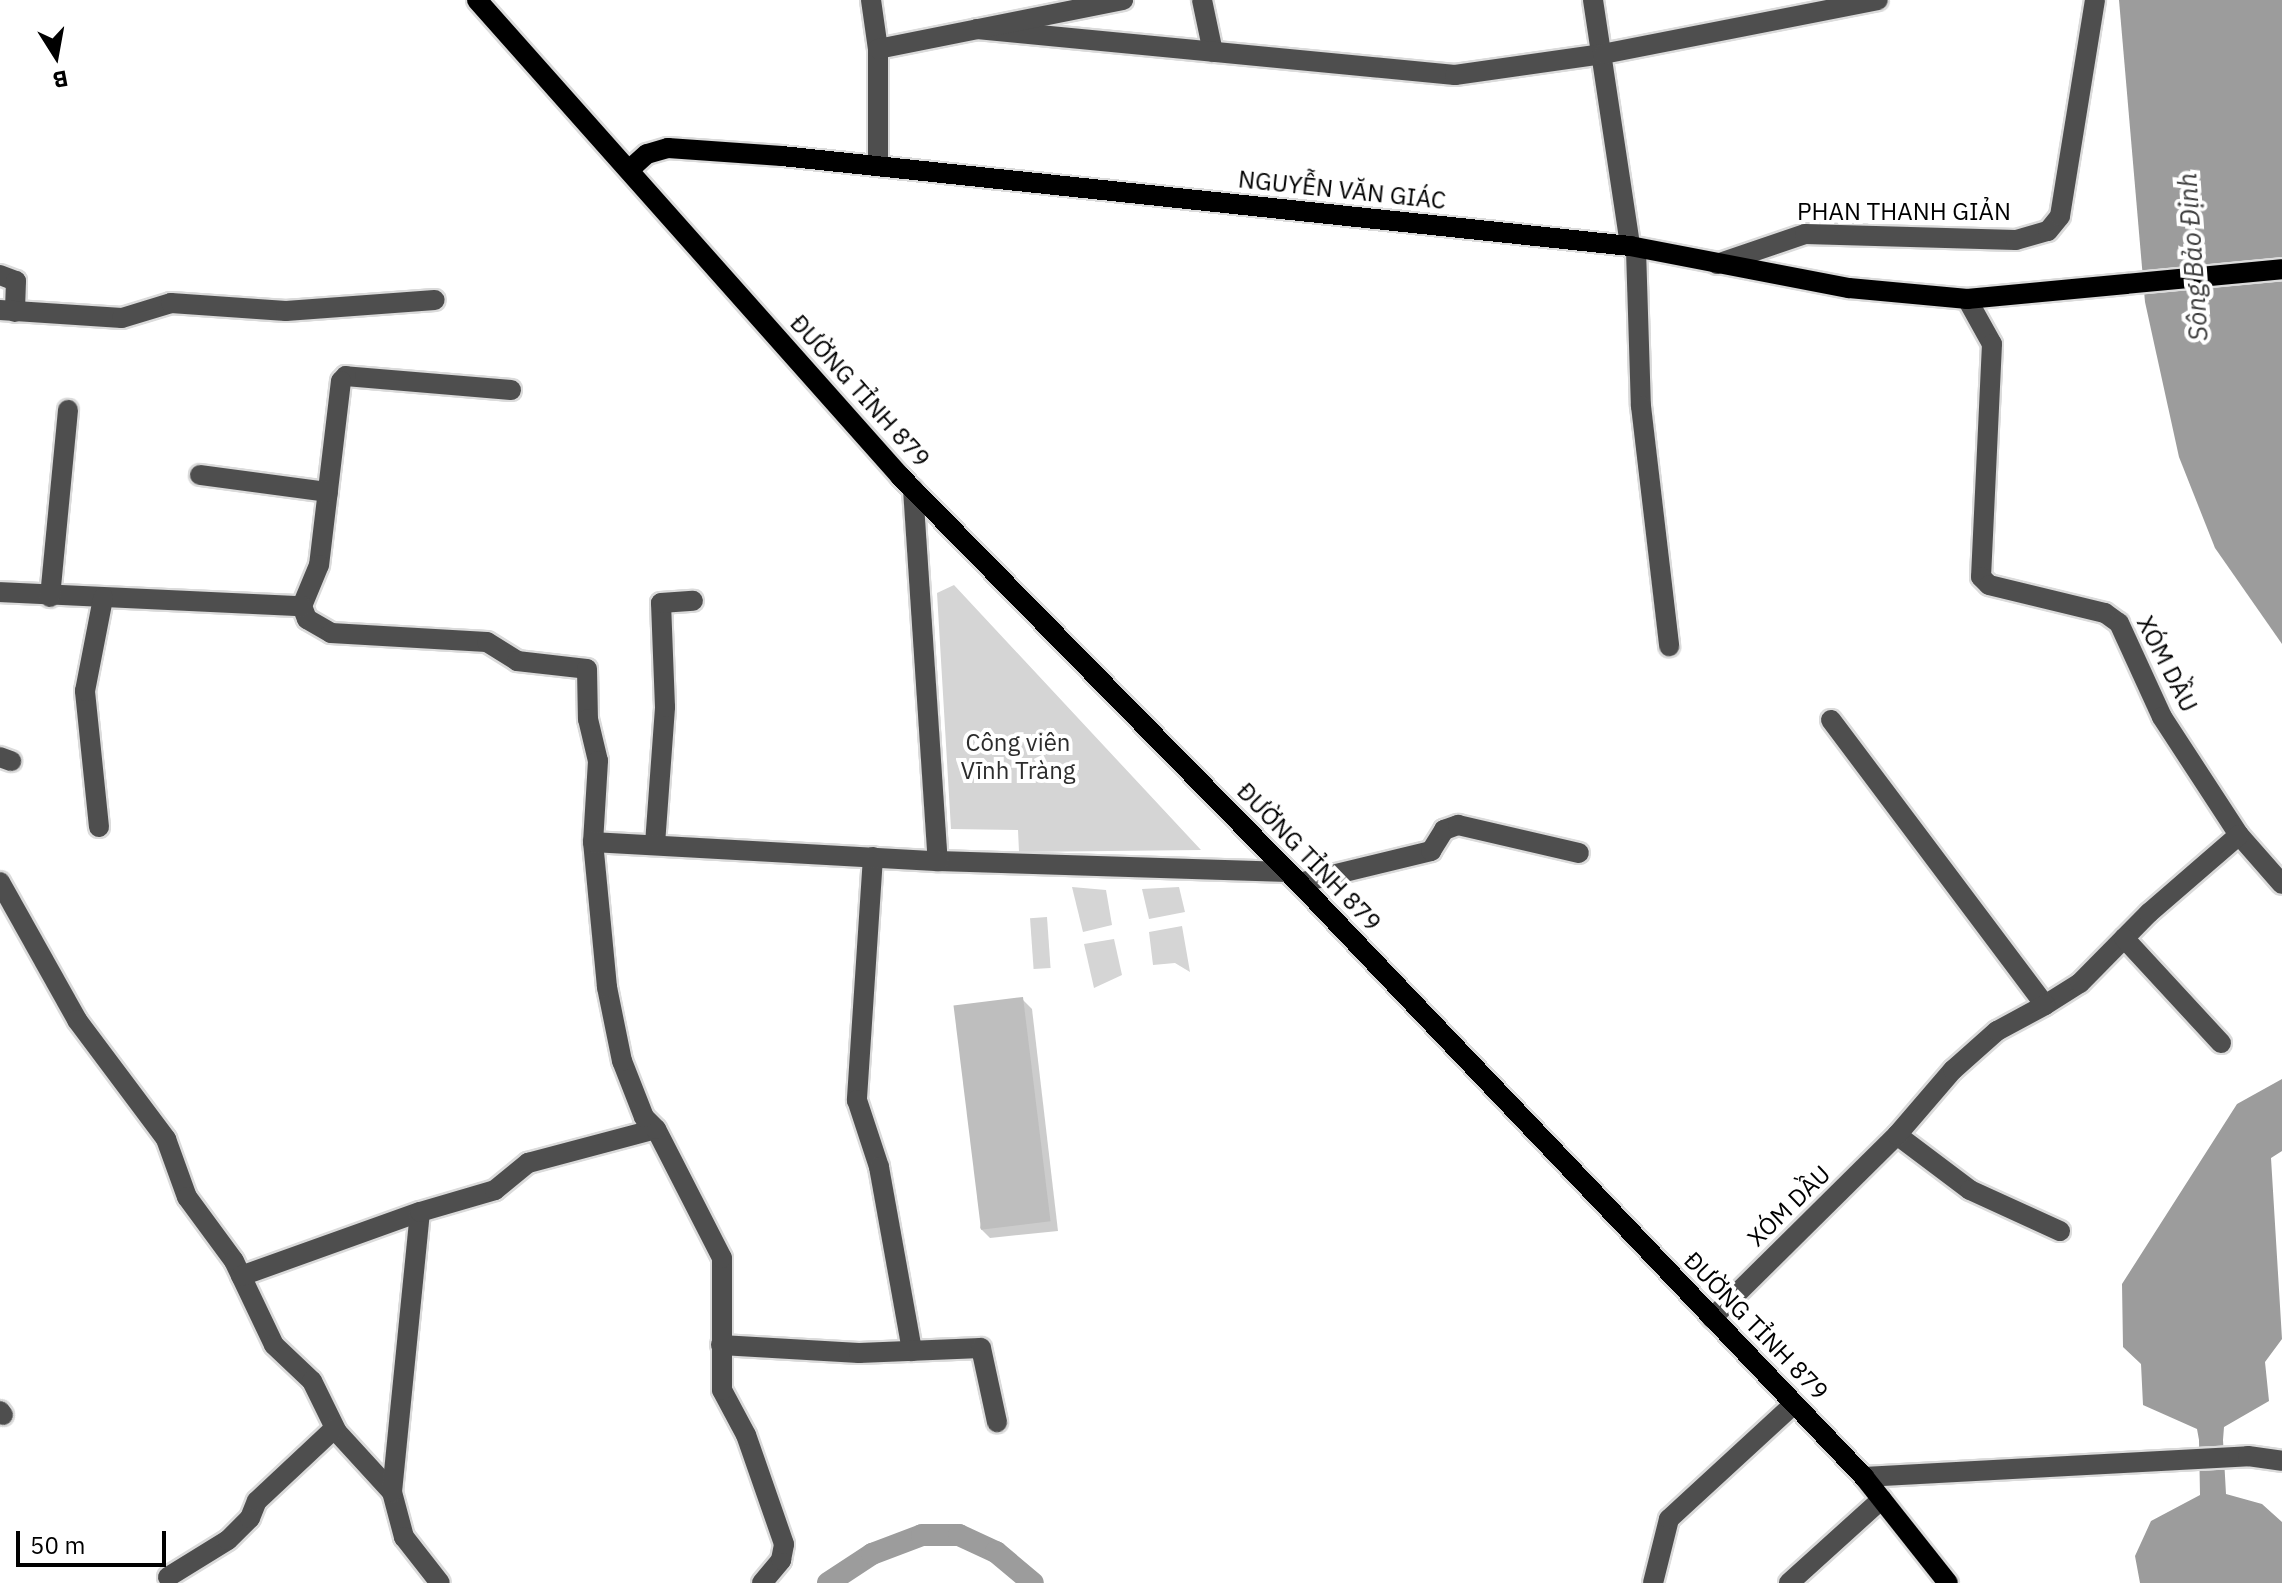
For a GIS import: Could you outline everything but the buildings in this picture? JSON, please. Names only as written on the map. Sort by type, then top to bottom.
[{"type":"main road","name":"ĐƯỜNG TỈNH 879","points":[[477,0],[913,489],[1294,878],[1864,1477],[1948,1583]]},
{"type":"main road","name":"NGUYỄN VĂN GIÁC","points":[[629,170],[647,154],[668,148],[878,165],[1633,248],[1849,288],[1967,299],[2282,269]]},
{"type":"street","points":[[871,0],[878,49],[878,165]]},
{"type":"street","points":[[878,49],[1123,0]]},
{"type":"street","points":[[1202,0],[1213,52]]},
{"type":"street","points":[[1593,0],[1633,248],[1641,406],[1669,646]]},
{"type":"street","points":[[977,29],[1455,75],[1603,54],[1878,0]]},
{"type":"street","name":"PHAN THANH GIẢN","points":[[1717,264],[1805,234],[2016,240],[2048,231],[2060,216],[2095,0]]},
{"type":"street","points":[[0,275],[16,281],[8,311],[122,318],[171,303],[286,311],[435,300]]},
{"type":"street","name":"XÓM DẦU","points":[[1967,299],[1992,344],[1981,577],[1989,585],[2105,613],[2119,623],[2162,717],[2239,835],[2282,884]]},
{"type":"street","points":[[511,390],[346,376],[341,381],[319,565],[302,606],[307,619],[331,633],[487,642],[517,661],[587,669],[588,719],[598,761],[593,842],[605,972],[622,1061],[644,1117],[656,1129],[722,1258],[722,1390],[746,1435],[781,1528],[781,1560],[762,1583]]},
{"type":"street","points":[[50,597],[68,410]]},
{"type":"street","points":[[200,475],[328,492]]},
{"type":"street","points":[[913,489],[938,861]]},
{"type":"street","points":[[0,592],[50,597],[302,606]]},
{"type":"street","points":[[99,827],[85,691],[103,598]]},
{"type":"street","points":[[655,844],[665,707],[661,603],[693,601]]},
{"type":"street","points":[[1831,720],[2045,1005]]},
{"type":"street","points":[[593,842],[1294,878],[1431,851],[1444,830],[1458,825],[1579,853]]},
{"type":"street","name":"XÓM DẦU","points":[[1712,1318],[1897,1135],[1953,1070],[1997,1031],[2080,983],[2124,938],[2239,835]]},
{"type":"street","points":[[873,857],[857,1100],[879,1167],[912,1351]]},
{"type":"street","points":[[0,882],[28,927],[42,964],[77,1020],[166,1139],[187,1197],[241,1276],[274,1345],[312,1381],[334,1429],[392,1492]]},
{"type":"street","points":[[2124,938],[2221,1043]]},
{"type":"street","points":[[241,1276],[420,1212],[495,1190],[528,1163],[656,1129]]},
{"type":"street","points":[[1897,1135],[1970,1190],[2060,1231]]},
{"type":"street","points":[[420,1212],[392,1492],[404,1537],[440,1583]]},
{"type":"street","points":[[721,1345],[912,1351],[981,1348],[997,1422]]},
{"type":"street","points":[[1653,1583],[1669,1519],[1794,1404]]},
{"type":"street","points":[[168,1577],[228,1540],[250,1518],[257,1501],[334,1429]]},
{"type":"street","points":[[1864,1477],[2248,1456],[2282,1461]]},
{"type":"street","points":[[1789,1583],[1882,1499]]},
{"type":"green space","name":"Công viên Vĩnh Tràng","points":[[954,585],[1201,850],[1019,852],[1018,830],[951,829],[937,593]]},
{"type":"green space","points":[[1072,887],[1106,890],[1112,925],[1083,932]]},
{"type":"green space","points":[[1179,887],[1185,912],[1149,919],[1142,889]]},
{"type":"green space","points":[[1047,917],[1051,968],[1034,969],[1030,918]]},
{"type":"green space","points":[[1182,926],[1190,972],[1175,963],[1153,965],[1149,932]]},
{"type":"green space","points":[[1114,939],[1122,975],[1094,988],[1084,944]]},
{"type":"water","name":"Sông Bảo Định","points":[[2119,0],[2282,0],[2282,644],[2215,548],[2179,457],[2145,302]]},
{"type":"water","points":[[2282,1079],[2282,1151],[2271,1158],[2282,1339],[2265,1362],[2269,1401],[2224,1427],[2223,1440],[2226,1494],[2262,1504],[2282,1522],[2282,1583],[2140,1583],[2135,1556],[2151,1521],[2200,1495],[2199,1440],[2197,1429],[2143,1405],[2141,1364],[2123,1347],[2122,1284],[2237,1104]]},
{"type":"waterway","points":[[828,1583],[872,1554],[922,1535],[959,1535],[996,1552],[1033,1583]]}]
